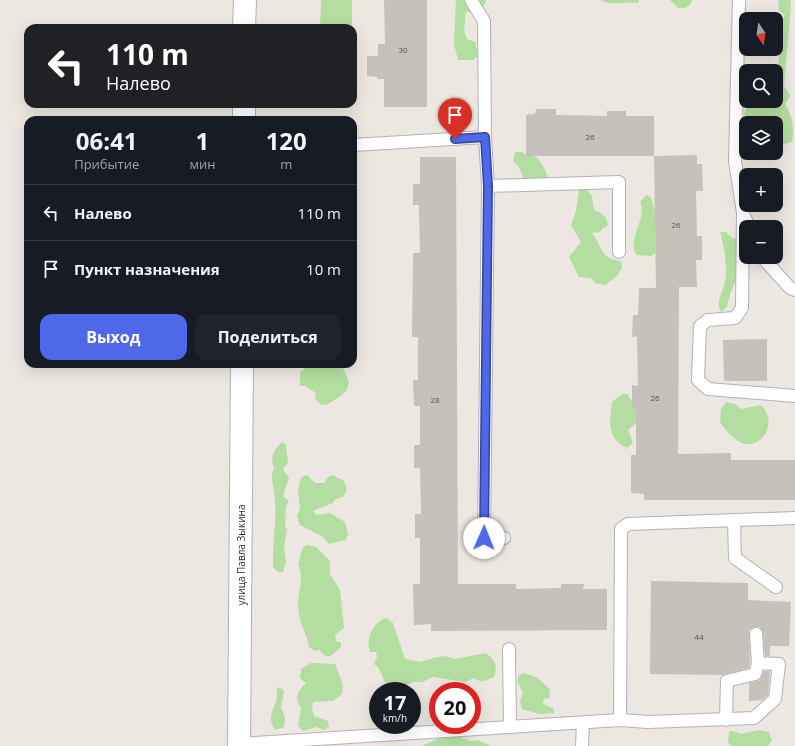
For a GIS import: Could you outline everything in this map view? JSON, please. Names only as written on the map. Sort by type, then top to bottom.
[{"type":"main road","points":[[244,0],[244,24]]},
{"type":"main road","name":"улица Павла Зыкина","points":[[239,745],[242,368]]},
{"type":"lane","points":[[472,0],[484,21],[485,137],[488,186],[484,538],[504,538]]},
{"type":"lane","points":[[739,0],[736,161],[743,213],[742,308],[736,318],[708,320],[700,326],[698,380],[708,389],[795,396]]},
{"type":"lane","points":[[357,145],[485,137]]},
{"type":"lane","points":[[488,186],[618,182],[619,252]]},
{"type":"lane","points":[[743,213],[746,220]]},
{"type":"lane","points":[[768,264],[790,288],[795,290]]},
{"type":"lane","points":[[620,720],[621,529],[628,524],[795,518]]},
{"type":"lane","points":[[734,520],[735,558],[776,587]]},
{"type":"lane","points":[[726,720],[726,681],[755,674],[758,663],[756,634]]},
{"type":"lane","points":[[509,649],[510,727]]},
{"type":"lane","points":[[239,745],[620,720],[648,722],[754,718],[775,699],[779,664],[758,663]]},
{"type":"lane","points":[[582,746],[583,723]]},
{"type":"green space","points":[[321,0],[352,0],[352,24],[320,24]]},
{"type":"green space","points":[[456,0],[486,0],[480,14],[474,14],[466,11],[464,31],[467,39],[475,42],[478,56],[473,60],[458,60],[454,44]]},
{"type":"green space","points":[[600,0],[639,0],[638,3],[609,3]]},
{"type":"green space","points":[[670,0],[692,0],[691,4],[685,8],[678,8]]},
{"type":"green space","points":[[778,0],[790,0],[791,5],[784,86],[790,96],[785,104],[791,117],[793,132],[792,142],[783,144],[783,116],[745,116],[744,114],[746,108],[783,108],[783,64],[778,64],[779,56],[783,56],[783,20],[785,15],[779,10]]},
{"type":"green space","points":[[515,152],[522,152],[537,158],[544,167],[548,178],[525,182],[518,165],[513,161]]},
{"type":"green space","points":[[587,189],[592,196],[594,210],[600,212],[604,216],[607,220],[608,226],[603,228],[600,232],[592,233],[605,255],[614,260],[621,261],[622,268],[618,275],[605,285],[595,283],[591,278],[579,277],[569,257],[581,242],[571,225],[576,211],[579,190]]},
{"type":"green space","points":[[646,195],[651,197],[655,212],[655,253],[651,256],[637,255],[634,250],[635,237],[642,208],[640,202]]},
{"type":"green space","points":[[720,232],[726,232],[732,238],[737,239],[738,257],[736,259],[736,278],[727,307],[721,312],[719,308],[719,301],[726,277],[726,264]]},
{"type":"green space","points":[[304,368],[343,368],[349,382],[347,390],[341,396],[326,405],[320,404],[315,399],[316,393],[305,386],[300,386],[300,372],[304,370]]},
{"type":"green space","points":[[622,394],[627,394],[632,401],[632,408],[636,408],[636,423],[628,430],[633,443],[627,448],[616,440],[610,423],[612,402]]},
{"type":"green space","points":[[726,402],[735,404],[741,409],[761,405],[769,420],[765,434],[754,443],[747,444],[737,440],[720,422],[721,409]]},
{"type":"green space","points":[[282,442],[286,445],[288,463],[283,469],[289,478],[284,492],[284,497],[289,501],[286,506],[285,526],[287,529],[284,548],[286,562],[283,572],[278,572],[273,565],[275,502],[272,480],[274,468],[272,457],[276,448]]},
{"type":"green space","points":[[307,475],[315,483],[324,483],[328,477],[333,475],[344,481],[347,490],[343,497],[336,499],[333,503],[313,511],[317,515],[330,513],[345,522],[348,534],[346,540],[329,544],[323,537],[300,525],[297,517],[300,508],[298,490],[301,477]]},
{"type":"green space","points":[[307,545],[316,547],[330,561],[330,574],[340,590],[344,628],[335,635],[336,641],[341,643],[341,647],[331,656],[325,656],[319,650],[315,651],[309,647],[300,620],[298,601],[301,573],[298,564],[303,547]]},
{"type":"green space","points":[[386,618],[393,623],[405,659],[420,662],[437,657],[446,656],[454,659],[486,653],[492,658],[496,666],[494,677],[484,681],[478,681],[473,678],[466,682],[433,677],[423,682],[385,682],[379,668],[374,664],[377,657],[376,652],[370,652],[369,647],[369,637],[371,632],[381,620]]},
{"type":"green space","points":[[311,663],[335,664],[343,685],[342,694],[333,701],[313,702],[312,709],[314,716],[328,721],[329,727],[324,730],[317,727],[303,731],[298,726],[301,707],[297,701],[297,698],[299,692],[306,683],[300,678],[301,669]]},
{"type":"green space","points":[[524,673],[536,677],[550,689],[549,698],[544,699],[543,704],[554,709],[554,713],[539,714],[522,709],[520,701],[523,693],[518,683],[518,676]]},
{"type":"green space","points":[[280,687],[284,691],[281,708],[285,717],[284,727],[275,730],[271,716],[277,701],[277,689]]},
{"type":"green space","points":[[758,730],[769,732],[772,740],[768,746],[731,746],[728,742],[729,732],[733,731],[741,734]]},
{"type":"green space","points":[[456,735],[470,741],[478,740],[491,746],[422,746],[444,736]]},
{"type":"building","points":[[384,0],[427,0],[427,107],[384,107],[384,79],[377,79],[378,77],[367,76],[367,56],[378,56],[378,44],[385,44]]},
{"type":"building","points":[[536,109],[556,109],[556,115],[607,116],[607,111],[626,111],[626,116],[654,116],[654,156],[526,156],[526,115],[535,114]]},
{"type":"building","points":[[697,155],[697,164],[702,164],[703,191],[696,191],[697,236],[702,236],[702,260],[696,260],[697,287],[679,287],[678,454],[731,453],[731,460],[795,460],[795,500],[644,500],[644,494],[631,493],[631,455],[636,455],[636,408],[632,408],[632,385],[638,386],[637,336],[632,337],[633,315],[638,315],[639,288],[656,288],[654,156]]},
{"type":"building","points":[[420,157],[456,157],[458,584],[516,584],[516,589],[561,588],[561,584],[584,584],[583,589],[607,589],[607,630],[431,631],[431,624],[414,625],[413,584],[420,584],[420,538],[415,538],[415,514],[421,514],[420,468],[414,468],[414,445],[420,445],[420,406],[414,406],[413,380],[418,380],[418,337],[412,337],[413,253],[420,253],[419,205],[413,205],[413,184],[420,184]]},
{"type":"building","points":[[767,339],[767,381],[724,381],[723,340]]},
{"type":"building","points":[[651,581],[748,583],[748,600],[791,602],[789,646],[770,646],[770,656],[765,656],[763,633],[760,627],[755,627],[749,630],[749,668],[723,675],[650,674]]},
{"type":"building","points":[[764,671],[770,671],[768,695],[762,700],[749,701],[749,683],[760,680]]},
{"type":"route","points":[[455,139],[485,137],[488,186],[484,538]]}]
